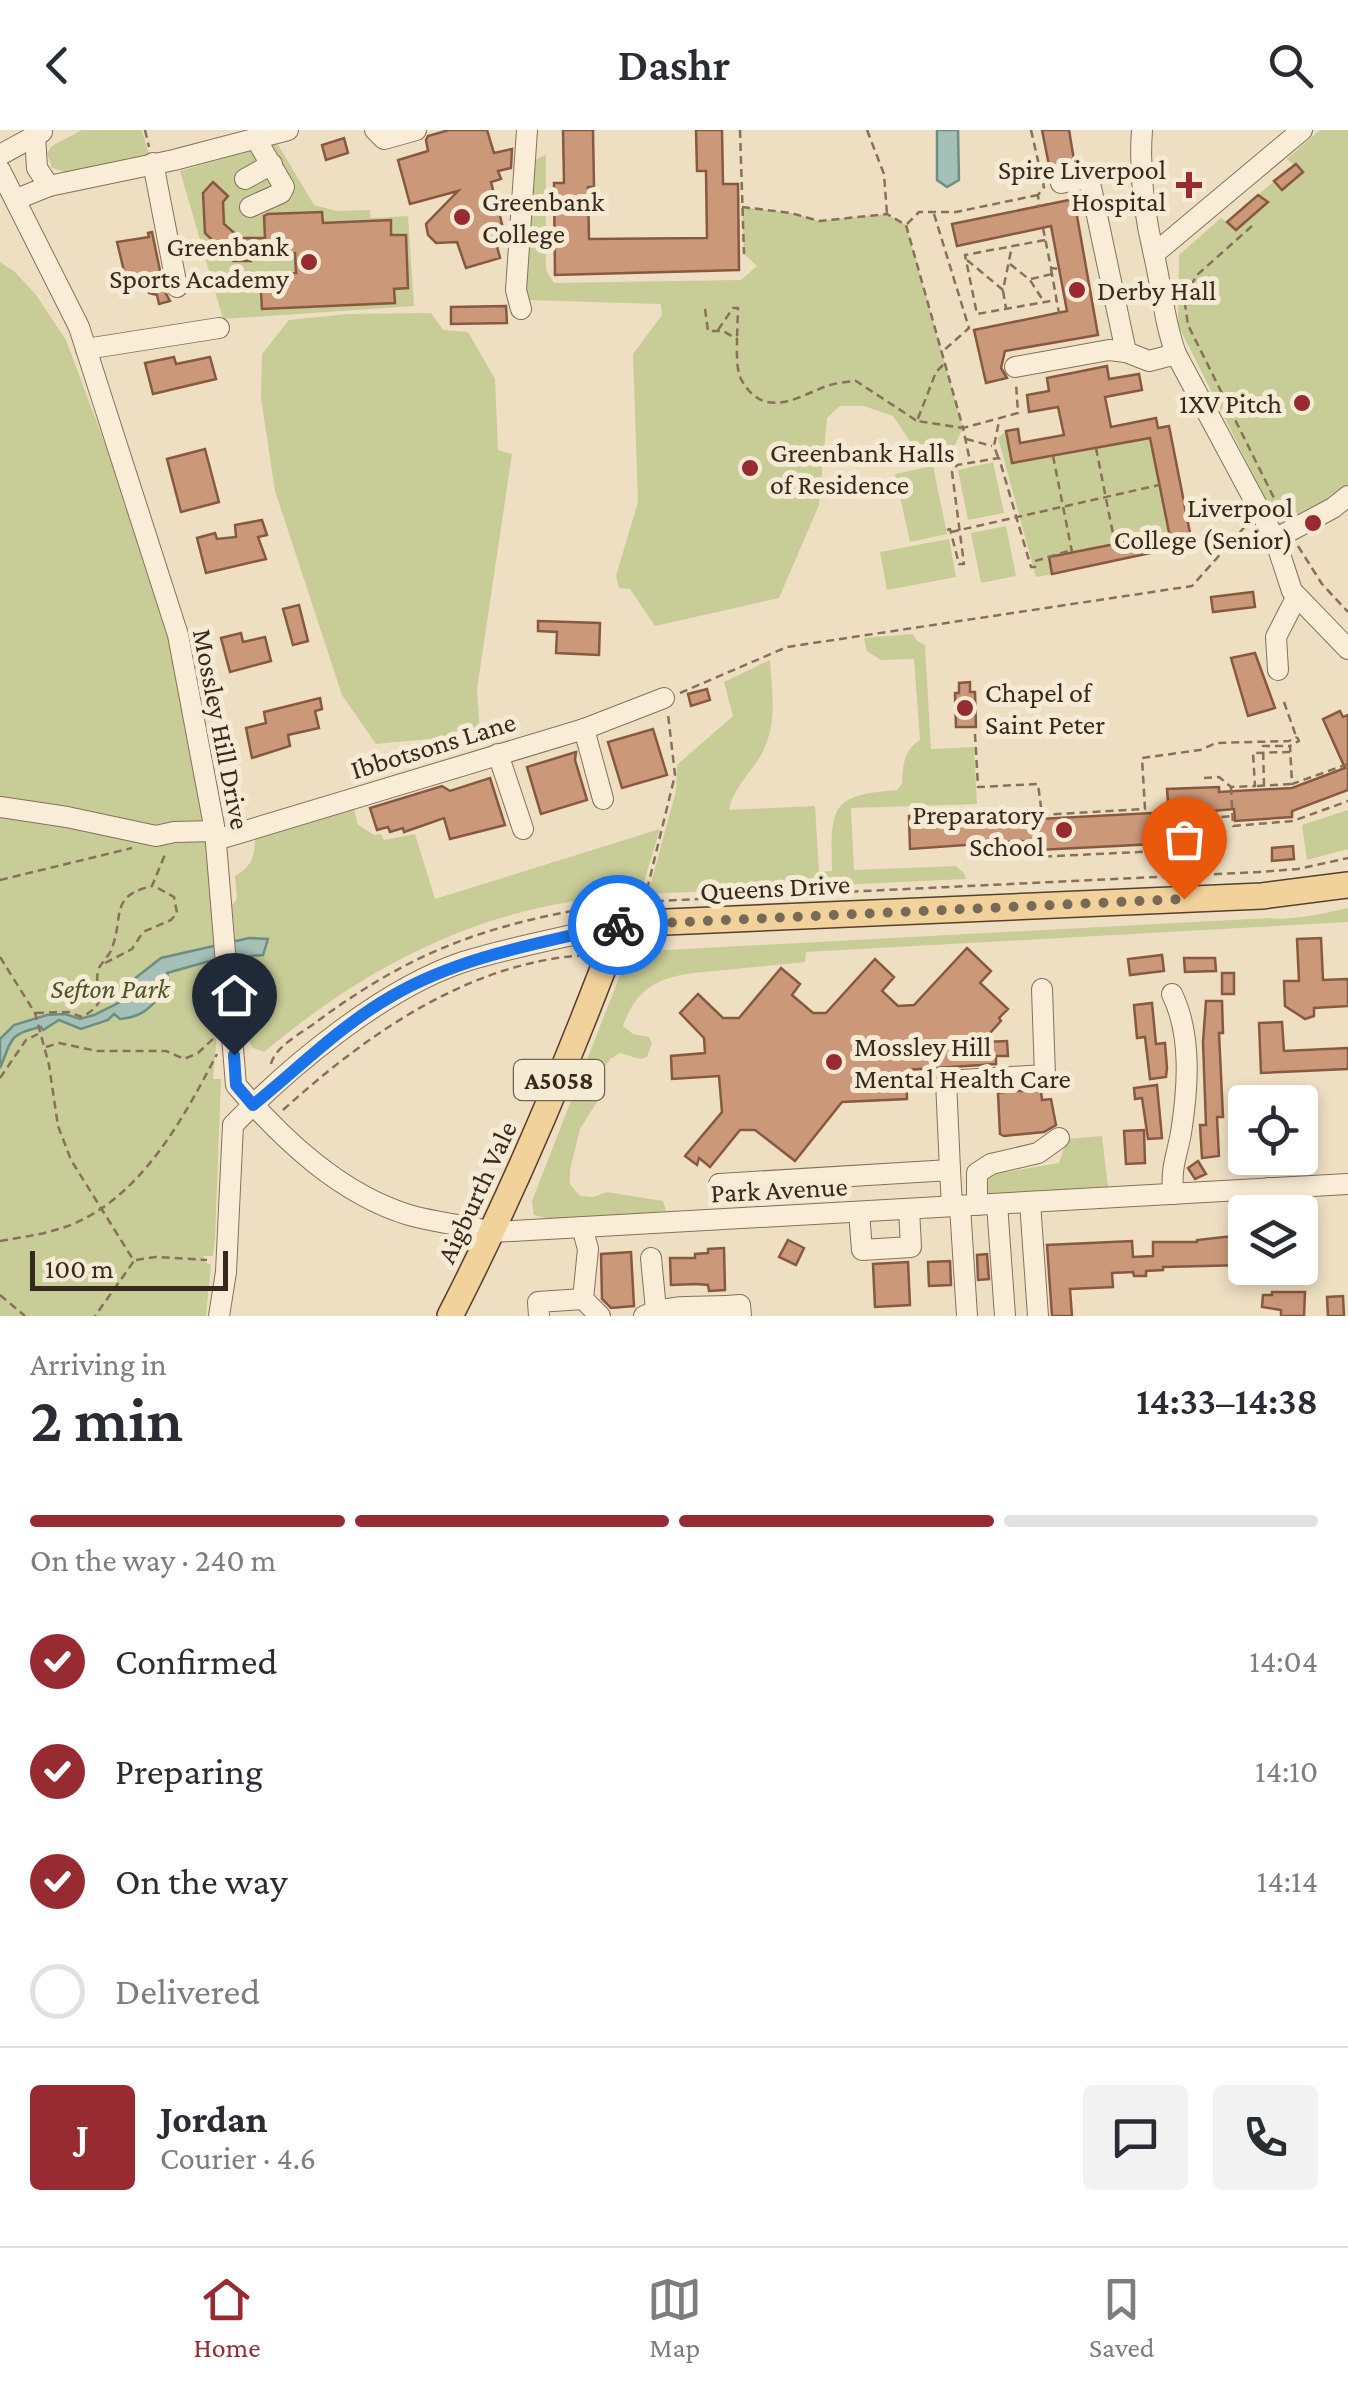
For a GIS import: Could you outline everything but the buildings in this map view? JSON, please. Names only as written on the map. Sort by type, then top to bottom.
[{"type":"main road","name":"Queens Drive","points":[[630,924],[1262,896],[1348,885]]},
{"type":"main road","name":"Aigburth Vale","points":[[450,1316],[493,1232],[551,1100],[609,953],[630,924]]},
{"type":"street","points":[[17,199],[49,186],[154,169],[288,130]]},
{"type":"street","points":[[375,130],[384,139],[416,130]]},
{"type":"street","points":[[521,310],[516,290],[526,130]]},
{"type":"street","points":[[1142,130],[1139,162],[1166,328],[1176,354],[1255,507],[1285,533],[1296,598],[1348,649]]},
{"type":"street","points":[[1154,254],[1302,130]]},
{"type":"street","points":[[0,154],[41,133]]},
{"type":"street","points":[[41,133],[37,168],[49,186]]},
{"type":"street","points":[[250,208],[281,193],[284,187],[256,139]]},
{"type":"street","points":[[245,179],[272,164]]},
{"type":"street","points":[[154,169],[178,287]]},
{"type":"street","name":"Mossley Hill Drive","points":[[0,170],[79,327],[178,635],[216,836],[236,1085],[253,1105]]},
{"type":"street","points":[[1061,183],[1089,178],[1126,352]]},
{"type":"street","points":[[86,348],[218,328]]},
{"type":"street","points":[[1015,366],[1110,350],[1149,361],[1176,354]]},
{"type":"street","points":[[1285,533],[1348,496]]},
{"type":"street","points":[[1278,670],[1276,636],[1296,598]]},
{"type":"street","name":"Ibbotsons Lane","points":[[0,808],[165,834],[216,836],[584,729],[664,698]]},
{"type":"street","points":[[584,729],[603,799]]},
{"type":"street","points":[[498,754],[523,828]]},
{"type":"street","name":"Queens Drive","points":[[253,1105],[391,996],[462,963],[630,924]]},
{"type":"street","points":[[1004,1316],[971,1205],[950,1170],[946,1081],[1045,1075],[1042,989]]},
{"type":"street","points":[[1172,994],[1182,1018],[1186,1045],[1182,1128],[1171,1168],[1173,1194]]},
{"type":"street","points":[[219,1316],[227,1262],[233,1125],[253,1105]]},
{"type":"street","name":"Park Avenue","points":[[253,1105],[322,1170],[386,1207],[454,1227],[493,1232],[1348,1184]]},
{"type":"street","points":[[967,1316],[976,1173],[990,1164],[1038,1154],[1059,1138]]},
{"type":"street","points":[[719,1184],[950,1170]]},
{"type":"street","points":[[1269,1188],[1270,1195]]},
{"type":"street","points":[[1030,1202],[1038,1316]]},
{"type":"street","points":[[860,1212],[862,1250],[911,1247],[909,1209]]},
{"type":"street","points":[[582,1227],[588,1266],[583,1299],[600,1316]]},
{"type":"street","points":[[652,1258],[650,1313],[740,1305],[741,1316]]},
{"type":"street","points":[[538,1316],[538,1302],[583,1299]]},
{"type":"path","points":[[740,130],[744,254]]},
{"type":"path","points":[[867,130],[884,174],[887,214]]},
{"type":"path","points":[[1032,130],[1044,187],[1038,195],[1039,207]]},
{"type":"path","points":[[906,225],[919,212],[934,214],[1038,195]]},
{"type":"path","points":[[742,206],[792,212],[819,221],[887,214],[906,225],[970,463]]},
{"type":"path","points":[[934,214],[969,328],[942,353]]},
{"type":"path","points":[[1252,226],[1197,276],[1184,298],[1188,325],[1285,533],[1348,612]]},
{"type":"path","points":[[1043,228],[1059,313]]},
{"type":"path","points":[[1046,240],[965,255],[977,314],[1056,300]]},
{"type":"path","points":[[1006,309],[1003,290],[1012,246]]},
{"type":"path","points":[[966,259],[1003,290]]},
{"type":"path","points":[[1009,262],[1030,280],[1044,302]]},
{"type":"path","points":[[1051,268],[1059,269]]},
{"type":"path","points":[[1030,280],[1052,274]]},
{"type":"path","points":[[717,331],[733,308],[738,308],[739,377],[754,394],[770,402],[792,403],[827,385],[856,380],[917,421],[963,428],[1018,413],[1015,366]]},
{"type":"path","points":[[705,309],[708,331],[723,330],[736,339]]},
{"type":"path","points":[[917,421],[936,372],[944,364]]},
{"type":"path","points":[[1000,418],[994,446],[1030,567],[1048,555],[1072,551],[1053,456]]},
{"type":"path","points":[[966,439],[994,446]]},
{"type":"path","points":[[1096,448],[1115,544]]},
{"type":"path","points":[[999,458],[957,465],[952,472],[960,529],[964,564],[960,564],[949,531],[960,529],[1106,496],[1160,485]]},
{"type":"path","points":[[630,924],[675,775],[664,698],[706,684],[786,647],[1192,586],[1256,516],[1255,507]]},
{"type":"path","points":[[1264,786],[1263,746],[1290,746],[1299,740],[1284,702]]},
{"type":"path","points":[[975,734],[978,787],[1038,784],[1042,815],[1145,810],[1142,758],[1216,744],[1297,738]]},
{"type":"path","points":[[1290,746],[1292,784]]},
{"type":"path","points":[[1255,786],[1253,753],[1290,752]]},
{"type":"path","points":[[1204,778],[1219,777],[1231,786],[1292,784],[1348,764]]},
{"type":"path","points":[[1231,786],[1233,826],[1293,821],[1348,802]]},
{"type":"path","points":[[1034,840],[1034,857],[1160,851],[1158,822],[1232,816]]},
{"type":"path","points":[[1203,818],[1204,833]]},
{"type":"path","points":[[0,880],[134,848],[165,834]]},
{"type":"path","points":[[152,886],[165,834]]},
{"type":"path","points":[[35,1013],[68,1012],[82,1016],[94,1010],[101,1001],[99,968],[114,945],[121,905],[130,894],[152,886],[174,898],[177,913],[171,920],[143,932],[132,949],[104,962]]},
{"type":"path","points":[[271,1121],[378,1032],[440,998],[505,971],[544,960],[609,953]]},
{"type":"path","points":[[0,957],[35,1013],[58,1126],[72,1160],[134,1261]]},
{"type":"path","points":[[44,1048],[59,1043],[96,1051],[166,1051],[184,1059],[198,1053],[231,1026]]},
{"type":"path","points":[[0,1241],[69,1225],[102,1208],[144,1169],[172,1134],[231,1026]]},
{"type":"path","points":[[0,1078],[26,1040],[40,1034]]},
{"type":"path","points":[[134,1261],[186,1257],[227,1262]]},
{"type":"path","points":[[95,1316],[134,1261]]},
{"type":"path","points":[[0,1296],[25,1316]]},
{"type":"green space","points":[[82,130],[142,130],[149,155],[65,172],[52,168],[47,153],[52,146]]},
{"type":"green space","points":[[1320,130],[1348,130],[1348,491],[1281,530],[1178,325],[1179,255],[1221,218],[1237,229],[1267,202],[1258,195],[1274,181],[1282,190],[1302,172],[1287,159]]},
{"type":"green space","name":"Greenbank Sports Academy","points":[[277,143],[314,205],[337,211],[370,210],[371,218],[408,216],[414,306],[223,319],[180,171]]},
{"type":"green space","points":[[546,155],[546,270],[554,283],[741,280],[757,266],[744,254],[742,207],[819,221],[887,214],[906,225],[963,428],[947,461],[934,444],[912,444],[893,416],[864,406],[840,406],[827,418],[819,505],[779,598],[655,626],[630,589],[619,588],[616,576],[638,502],[633,354],[662,315],[661,304],[525,300],[531,169],[536,159]]},
{"type":"green space","name":"Sefton Park","points":[[0,262],[36,295],[66,340],[171,620],[208,816],[222,977],[213,1079],[221,1079],[215,1238],[213,1256],[204,1256],[203,1261],[211,1265],[206,1316],[0,1316]]},
{"type":"green space","points":[[431,313],[443,330],[468,332],[495,379],[498,450],[512,454],[477,689],[480,734],[376,744],[342,695],[275,491],[261,398],[262,354],[289,320],[348,314]]},
{"type":"green space","points":[[1006,431],[1013,463],[1150,438],[1169,533],[1050,557],[1052,574],[1036,577],[998,438]]},
{"type":"green space","points":[[993,462],[1004,513],[968,520],[958,470]]},
{"type":"green space","points":[[933,466],[947,534],[910,542],[895,474]]},
{"type":"green space","points":[[1006,526],[1016,576],[981,583],[971,533]]},
{"type":"green space","points":[[949,539],[956,577],[887,590],[880,552]]},
{"type":"green space","points":[[913,634],[925,645],[931,749],[974,747],[977,804],[851,808],[854,870],[956,866],[966,879],[648,894],[676,791],[677,765],[733,716],[724,682],[770,660],[770,732],[729,810],[815,806],[819,872],[832,871],[832,832],[839,809],[858,796],[897,790],[902,784],[907,754],[920,740],[914,659],[881,660],[867,651],[864,638]]},
{"type":"green space","points":[[354,809],[358,825],[374,835],[381,834],[384,840],[415,834],[435,899],[660,829],[640,895],[586,899],[535,909],[438,941],[349,989],[264,1052],[253,1048],[247,1038],[246,1001],[239,990],[237,959],[263,955],[249,938],[235,940],[235,876],[251,861],[255,839]]},
{"type":"green space","points":[[1348,810],[1348,849],[1307,860],[1302,825]]},
{"type":"green space","points":[[1348,908],[1348,922],[806,952],[805,962],[692,973],[663,980],[640,996],[623,1026],[633,1034],[649,1037],[652,1043],[647,1057],[640,1059],[620,1053],[610,1059],[598,1079],[597,1102],[580,1129],[570,1184],[580,1196],[607,1192],[663,1201],[666,1211],[553,1220],[534,1215],[532,1201],[629,952],[1287,918]]},
{"type":"green space","points":[[1102,1136],[1108,1187],[984,1194],[983,1176],[1059,1163],[1067,1139]]},
{"type":"water","points":[[937,130],[958,130],[959,180],[947,187],[937,180]]},
{"type":"water","points":[[249,938],[268,939],[263,955],[217,959],[167,973],[170,986],[138,1015],[120,1019],[114,1014],[81,1029],[59,1020],[43,1030],[41,1027],[22,1033],[12,1040],[0,1068],[0,1039],[14,1025],[47,1015],[65,1014],[80,1019],[94,1015],[120,1002],[129,983],[161,958]]},
{"type":"way so far","points":[[618,925],[1184,899]]},
{"type":"place","name":"Spire Liverpool Hospital","points":[[1189,185]]},
{"type":"place","name":"Greenbank College","points":[[462,217]]},
{"type":"place","name":"Greenbank Sports Academy","points":[[309,262]]},
{"type":"place","name":"Derby Hall","points":[[1077,290]]},
{"type":"place","name":"1XV Pitch","points":[[1302,403]]},
{"type":"place","name":"Greenbank Halls of Residence","points":[[750,468]]},
{"type":"place","name":"Liverpool College (Senior)","points":[[1313,523]]},
{"type":"place","name":"Chapel of Saint Peter","points":[[965,708]]},
{"type":"place","name":"Preparatory School","points":[[1064,830]]},
{"type":"place","name":"Mossley Hill Mental Health Care","points":[[834,1062]]},
{"type":"route","points":[[234,1055],[236,1085],[253,1105],[391,996],[462,963],[618,925]]}]
